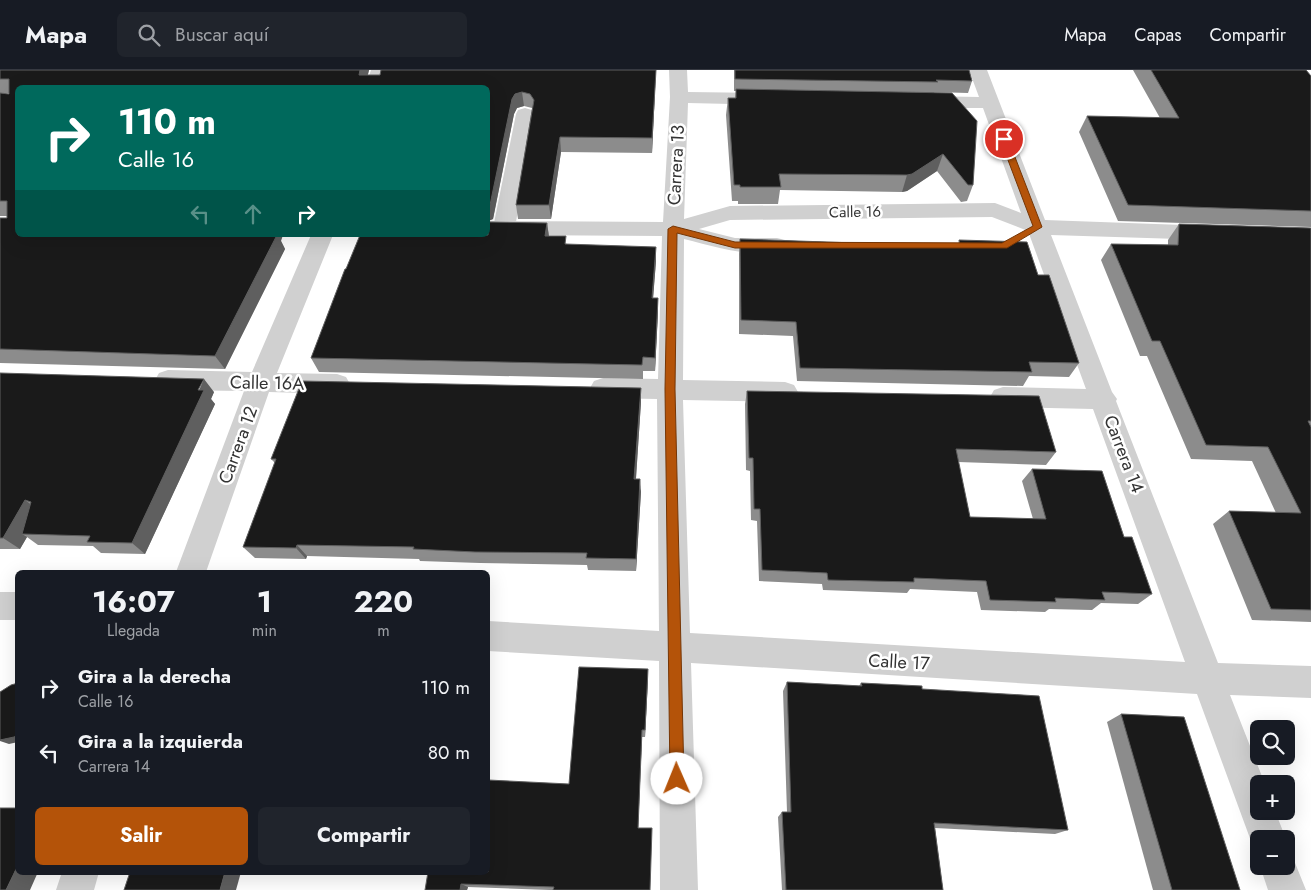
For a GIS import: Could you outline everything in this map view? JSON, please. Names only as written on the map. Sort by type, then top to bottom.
[{"type":"street","points":[[375,85],[380,70]]},
{"type":"street","name":"Carrera 13","points":[[678,70],[679,97],[673,229],[670,389],[679,890]]},
{"type":"street","name":"Carrera 14","points":[[978,70],[1104,399],[1265,830]]},
{"type":"street","points":[[679,97],[786,99]]},
{"type":"street","points":[[903,102],[990,104]]},
{"type":"street","points":[[496,228],[525,114]]},
{"type":"street","name":"Calle 16","points":[[673,229],[730,213],[995,210],[1037,227],[1233,234]]},
{"type":"street","points":[[1012,241],[1037,227]]},
{"type":"street","name":"Calle 16","points":[[496,228],[673,229],[735,245],[795,245]]},
{"type":"street","name":"Carrera 12","points":[[192,570],[260,383],[321,237]]},
{"type":"street","name":"Calle 16A","points":[[144,379],[358,385]]},
{"type":"street","points":[[582,388],[808,392]]},
{"type":"street","points":[[976,396],[1104,399]]},
{"type":"street","points":[[0,606],[15,606]]},
{"type":"street","name":"Calle 17","points":[[490,636],[675,649],[1208,679],[1311,682]]},
{"type":"street","points":[[75,890],[80,875]]},
{"type":"street","points":[[1281,875],[1287,890]]},
{"type":"building","points":[[0,70],[360,70],[359,75],[380,75],[381,70],[656,70],[652,138],[560,137],[549,205],[516,205],[534,100],[530,94],[522,92],[515,94],[512,99],[490,205],[490,85],[15,85],[15,237],[276,237],[215,356],[0,349],[0,218],[7,218],[7,201],[0,201],[0,93],[9,94],[9,79],[0,79]]},
{"type":"building","points":[[735,70],[969,70],[972,81],[735,79]]},
{"type":"building","points":[[1151,70],[1306,70],[1311,76],[1311,211],[1128,205],[1087,116],[1179,118]]},
{"type":"building","points":[[736,89],[952,93],[977,121],[973,185],[968,185],[943,154],[912,174],[907,175],[779,174],[781,187],[740,187],[740,185],[734,185],[728,98],[736,98]]},
{"type":"building","points":[[490,222],[547,223],[545,236],[566,236],[565,244],[656,247],[652,298],[658,298],[655,358],[643,357],[642,365],[311,358],[359,237],[490,237]]},
{"type":"building","points":[[1179,224],[1311,228],[1311,421],[1308,421],[1311,427],[1311,610],[1271,609],[1229,511],[1301,513],[1268,447],[1206,445],[1160,341],[1152,341],[1111,244],[1178,245]]},
{"type":"building","points":[[740,239],[914,245],[960,245],[959,240],[1027,242],[1038,275],[1049,275],[1079,363],[1029,362],[1032,372],[800,368],[796,322],[741,320]]},
{"type":"building","points":[[0,373],[204,379],[198,390],[204,390],[132,543],[87,542],[90,536],[22,534],[31,502],[25,500],[3,538],[0,538]]},
{"type":"building","points":[[302,381],[641,388],[634,479],[640,479],[636,559],[586,558],[587,553],[475,552],[413,549],[414,547],[297,545],[296,548],[243,547],[276,459],[271,459]]},
{"type":"building","points":[[747,391],[1039,396],[1056,452],[956,449],[970,517],[1046,519],[1032,469],[1102,471],[1124,537],[1132,537],[1152,594],[1102,592],[1105,600],[1055,598],[1056,602],[990,600],[986,581],[914,578],[914,582],[828,580],[827,573],[762,570],[760,509],[754,509],[753,458],[749,458]]},
{"type":"building","points":[[579,667],[648,669],[645,730],[642,730],[638,828],[652,828],[650,890],[553,890],[554,887],[461,884],[460,890],[425,890],[428,875],[490,875],[490,780],[569,784]]},
{"type":"building","points":[[787,682],[862,686],[861,683],[922,686],[922,689],[1039,696],[1068,830],[934,823],[943,890],[786,890],[782,812],[791,812]]},
{"type":"building","points":[[15,684],[15,736],[0,740],[0,692]]},
{"type":"building","points":[[1121,714],[1184,717],[1240,890],[1172,890]]},
{"type":"building","points":[[0,808],[15,808],[15,871],[6,890],[0,890]]},
{"type":"building","points":[[129,875],[224,875],[220,890],[124,890]]},
{"type":"route","points":[[677,779],[670,389],[673,229],[735,245],[1004,246],[1037,227],[1004,139]]}]
